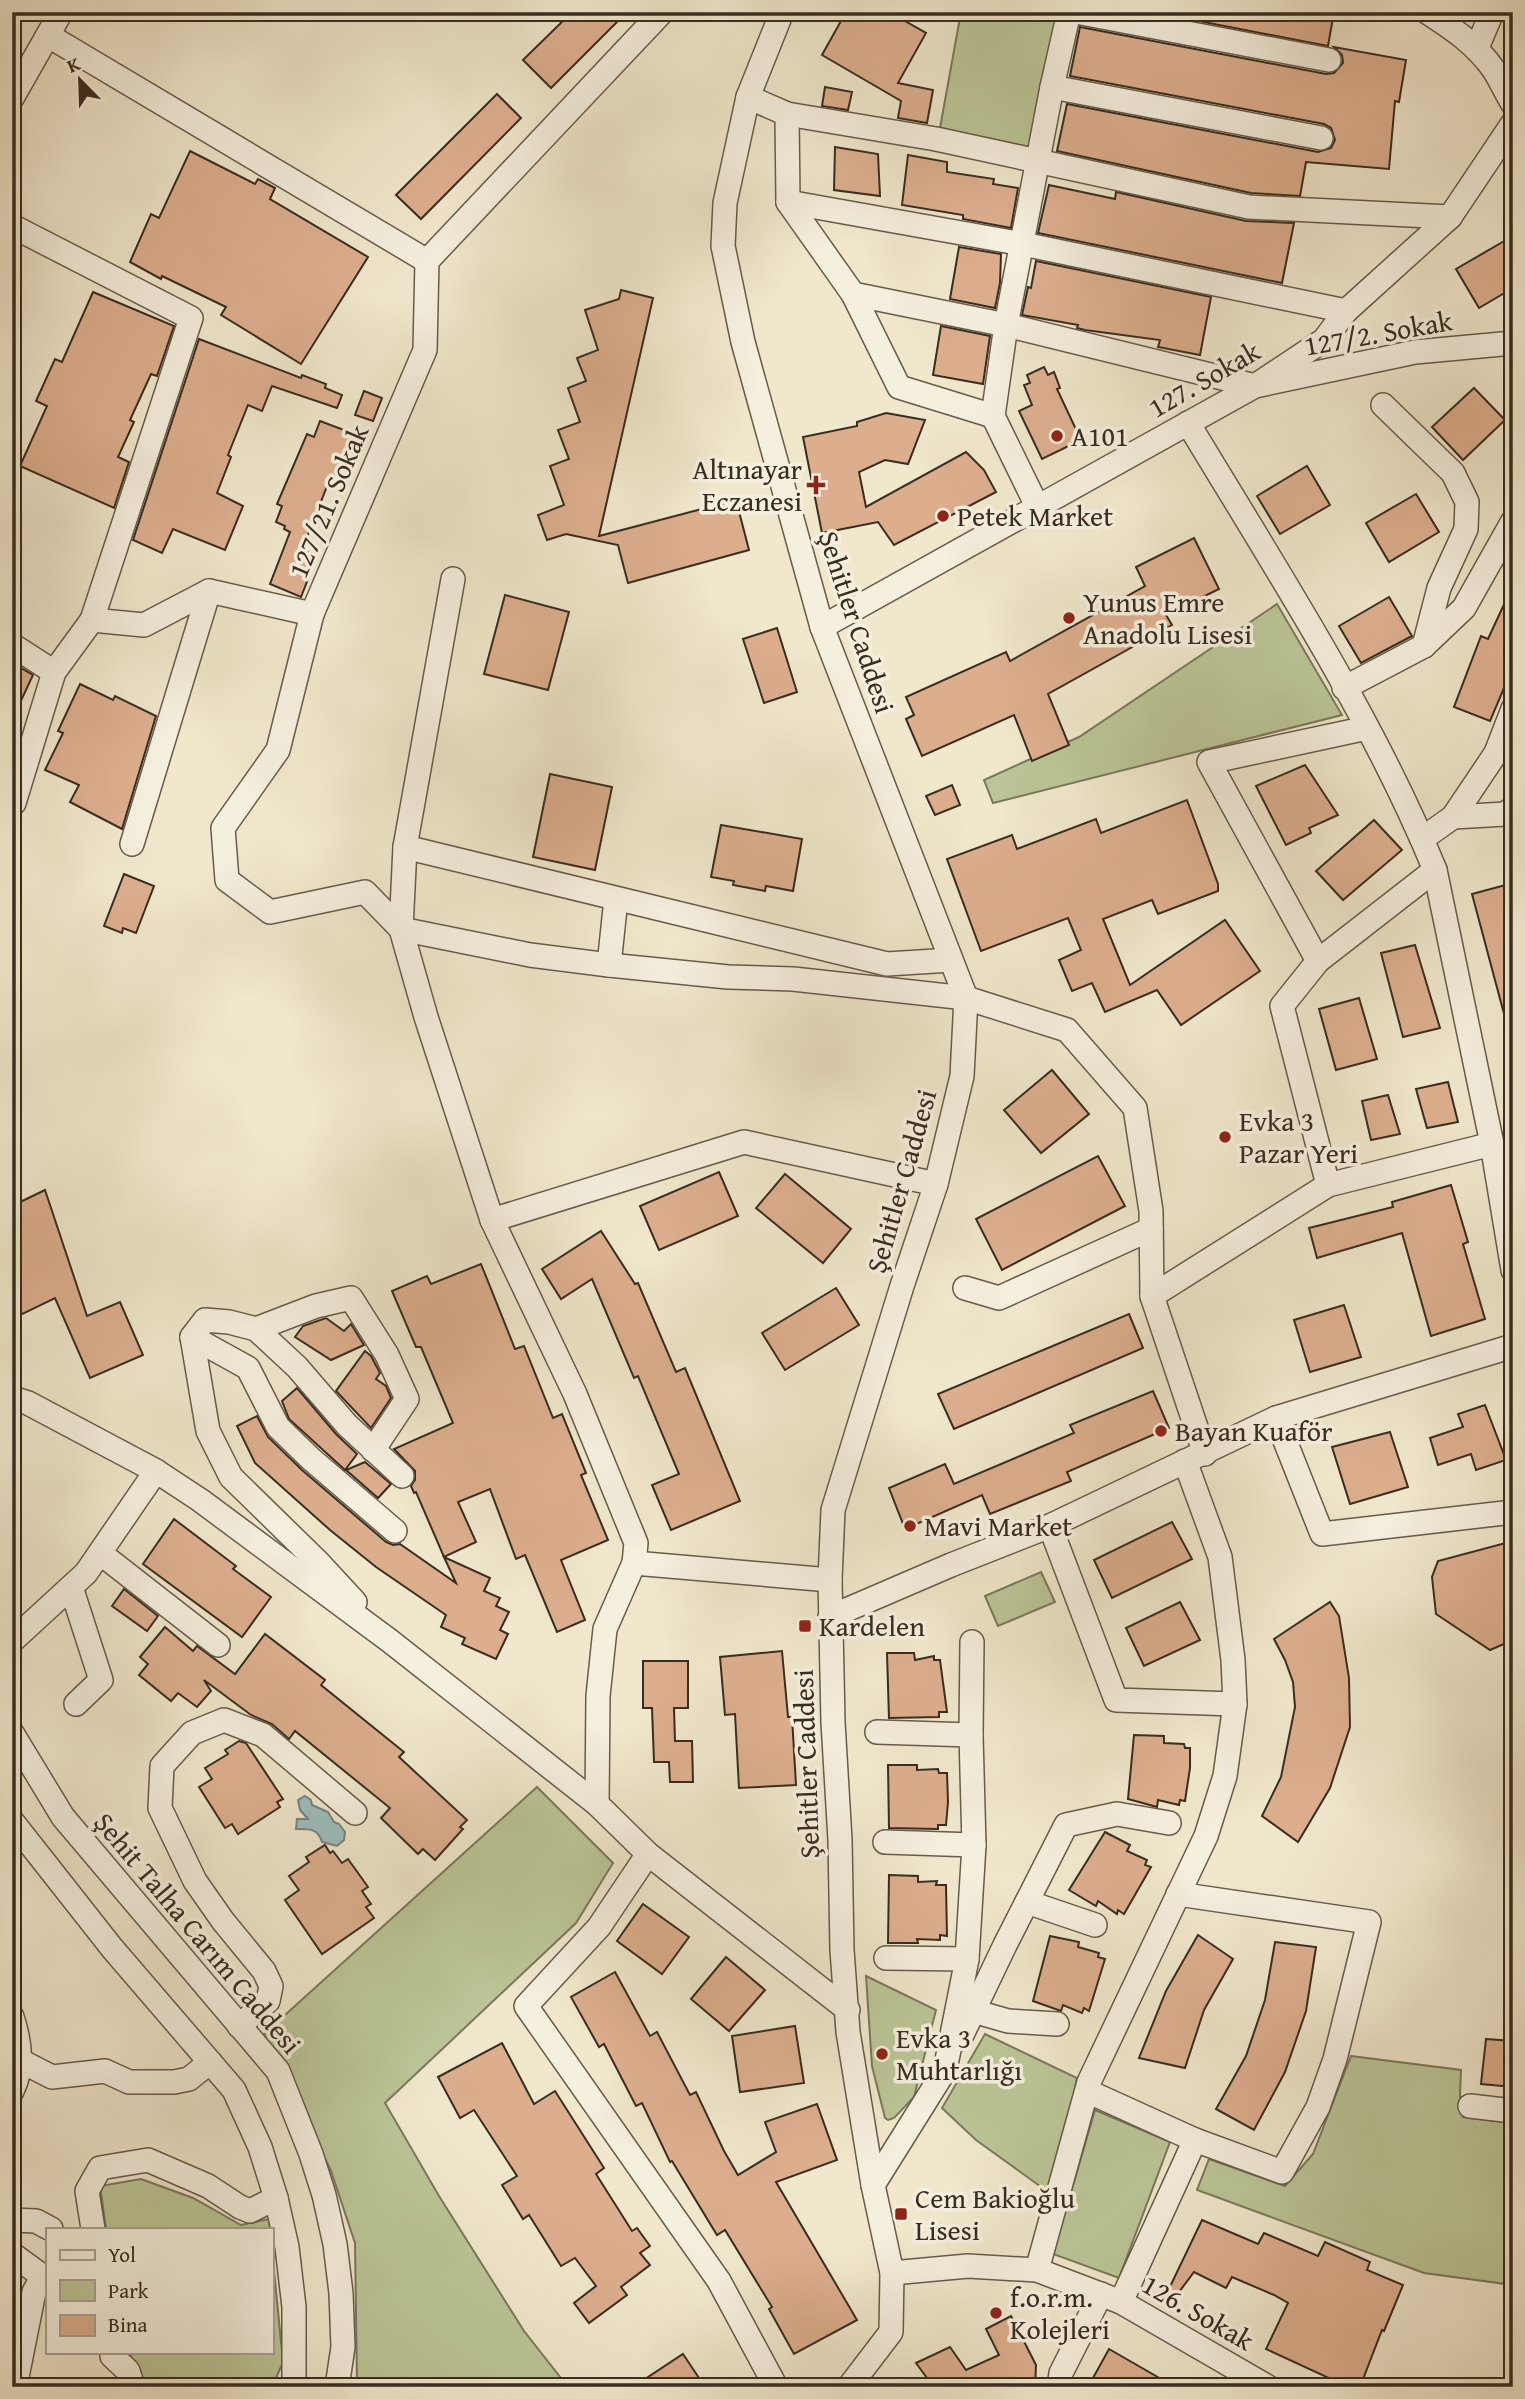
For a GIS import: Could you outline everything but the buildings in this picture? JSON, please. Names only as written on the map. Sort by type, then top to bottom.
[{"type":"street","points":[[12,98],[61,12]]},
{"type":"street","points":[[49,36],[427,261],[662,12]]},
{"type":"street","name":"Şehitler Caddesi","points":[[782,12],[748,97],[725,203],[723,246],[743,342],[822,627],[966,998],[962,1076],[936,1184],[833,1510],[830,1617],[842,1950],[848,2032],[873,2185],[892,2273],[891,2332],[849,2387]]},
{"type":"street","points":[[1038,508],[993,416],[1006,325],[1069,12]]},
{"type":"street","points":[[1076,12],[1329,60]]},
{"type":"street","points":[[1427,12],[1457,31],[1477,48],[1495,72],[1513,104]]},
{"type":"street","points":[[1477,48],[1492,12]]},
{"type":"street","points":[[1052,87],[1321,138]]},
{"type":"street","points":[[748,97],[787,114],[936,139],[1249,207],[1450,218]]},
{"type":"street","points":[[787,114],[789,202],[853,294],[899,387],[993,416]]},
{"type":"street","name":"127. Sokak","points":[[822,627],[1255,386],[1324,340],[1346,312],[1450,218],[1513,123]]},
{"type":"street","points":[[789,202],[1023,244],[1346,312]]},
{"type":"street","points":[[12,226],[191,318],[92,620],[54,672],[14,803]]},
{"type":"street","name":"127/21. Sokak","points":[[209,591],[312,614],[425,350],[427,261]]},
{"type":"street","points":[[853,294],[1006,325],[1255,386]]},
{"type":"street","name":"127/2. Sokak","points":[[1255,386],[1415,352],[1513,342]]},
{"type":"street","points":[[1383,405],[1453,473],[1467,502],[1466,529],[1439,588],[1424,646]]},
{"type":"street","points":[[1188,423],[1367,728],[1435,870],[1492,1144],[1513,1270]]},
{"type":"street","points":[[1344,688],[1424,646],[1464,608],[1513,521]]},
{"type":"street","points":[[453,579],[405,848],[401,929],[426,1017],[492,1220],[575,1394],[636,1543],[634,1563],[605,1629],[598,1696],[597,1804]]},
{"type":"street","points":[[92,620],[144,625],[209,591]]},
{"type":"street","points":[[132,844],[209,591]]},
{"type":"street","points":[[312,614],[278,750],[223,828],[227,880],[270,912],[365,892],[401,929],[530,955],[728,977],[793,979],[966,998],[1067,1030],[1135,1108],[1151,1210],[1152,1296],[1220,1557],[1233,1660],[1235,1704],[1225,1776],[1206,1836],[1088,2082],[1037,2270]]},
{"type":"street","points":[[12,645],[54,672]]},
{"type":"street","points":[[1422,839],[1453,817],[1496,753],[1513,709]]},
{"type":"street","points":[[1318,961],[1209,762],[1367,728]]},
{"type":"street","points":[[1453,817],[1505,814],[1513,808]]},
{"type":"street","points":[[405,848],[887,964],[951,960]]},
{"type":"street","points":[[1328,1185],[1282,1006],[1318,961],[1435,870]]},
{"type":"street","points":[[609,965],[616,899]]},
{"type":"street","points":[[492,1220],[744,1142],[936,1184]]},
{"type":"street","points":[[1152,1296],[1328,1185],[1492,1144]]},
{"type":"street","points":[[965,1288],[999,1298],[1151,1229]]},
{"type":"street","points":[[256,1329],[316,1306],[351,1298],[387,1354],[407,1399],[373,1450]]},
{"type":"street","points":[[390,1641],[319,1563],[231,1477],[208,1431],[192,1337],[205,1320],[229,1322],[256,1329],[296,1367],[347,1425],[402,1476]]},
{"type":"street","points":[[192,1337],[248,1368],[278,1427],[395,1531]]},
{"type":"street","points":[[830,1617],[1050,1526],[1276,1418],[1513,1346]]},
{"type":"street","points":[[12,1398],[28,1403],[156,1471],[201,1500],[390,1641],[597,1804],[648,1854],[848,2010]]},
{"type":"street","points":[[1276,1418],[1322,1534],[1513,1512]]},
{"type":"street","points":[[12,1641],[86,1573],[156,1471]]},
{"type":"street","points":[[1050,1526],[1116,1700],[1235,1704]]},
{"type":"street","points":[[100,1553],[218,1645]]},
{"type":"street","points":[[634,1563],[830,1580]]},
{"type":"street","points":[[71,1587],[101,1680],[76,1704]]},
{"type":"street","points":[[945,2070],[967,1959],[974,1844],[972,1642]]},
{"type":"street","points":[[239,2026],[268,2001],[271,1986],[264,1971],[223,1921],[195,1881],[160,1808],[162,1766],[192,1733],[224,1720],[262,1735],[355,1813]]},
{"type":"street","points":[[877,1732],[971,1735]]},
{"type":"street","name":"Şehit Talha Carım Caddesi","points":[[12,1733],[63,1817],[278,2071],[311,2154],[335,2244],[341,2293],[343,2347],[337,2387]]},
{"type":"street","points":[[873,2185],[945,2070],[1066,1825],[1118,1814],[1169,1823]]},
{"type":"street","points":[[12,1821],[112,1948],[234,2090],[260,2147],[276,2198],[287,2247],[294,2307],[294,2387]]},
{"type":"street","points":[[886,1842],[974,1844]]},
{"type":"street","points":[[648,1854],[599,1927],[526,2006],[719,2281],[776,2387]]},
{"type":"street","points":[[1087,2091],[1195,2140],[1282,2172],[1318,2107],[1335,2059],[1369,1922],[1178,1894]]},
{"type":"street","points":[[1027,1902],[1095,1925]]},
{"type":"street","points":[[886,1958],[967,1959]]},
{"type":"street","points":[[973,2011],[1008,2021],[1057,2024]]},
{"type":"street","points":[[12,2017],[20,2041],[18,2080],[12,2091]]},
{"type":"street","points":[[19,2060],[52,2077],[105,2071],[129,2082],[189,2079],[210,2062]]},
{"type":"street","points":[[1470,2106],[1513,2111]]},
{"type":"street","points":[[1059,2387],[1061,2373],[1111,2298],[1195,2140]]},
{"type":"street","points":[[88,2224],[87,2191],[100,2168],[148,2161],[208,2186],[250,2211],[276,2198]]},
{"type":"street","points":[[12,2220],[36,2221],[49,2228]]},
{"type":"street","points":[[12,2254],[38,2273],[40,2281],[34,2292],[17,2377],[12,2383]]},
{"type":"street","name":"126. Sokak","points":[[892,2273],[968,2266],[1037,2270],[1111,2298],[1268,2387]]},
{"type":"street","points":[[112,2354],[128,2371],[133,2387]]},
{"type":"green space","points":[[961,12],[1059,12],[1034,148],[940,128]]},
{"type":"green space","points":[[1277,604],[1342,715],[993,803],[984,780],[1079,737]]},
{"type":"green space","points":[[1041,1572],[1055,1602],[998,1626],[985,1596]]},
{"type":"green space","points":[[537,1787],[613,1863],[576,1923],[385,2103],[439,2196],[524,2331],[568,2387],[383,2387],[357,2383],[355,2243],[331,2171],[264,2034]]},
{"type":"green space","points":[[866,1976],[936,2010],[914,2097],[894,2118],[888,2120],[885,2118],[872,2066]]},
{"type":"green space","points":[[985,2034],[1077,2078],[1061,2156],[1048,2192],[976,2140],[942,2108]]},
{"type":"green space","points":[[1351,2056],[1461,2070],[1463,2117],[1513,2123],[1513,2285],[1424,2273],[1197,2190],[1209,2159],[1285,2186],[1313,2154]]},
{"type":"green space","points":[[1095,2110],[1170,2142],[1119,2278],[1053,2254]]},
{"type":"green space","points":[[141,2179],[193,2198],[241,2225],[269,2219],[270,2228],[106,2228],[100,2186]]},
{"type":"green space","points":[[273,2260],[283,2362],[272,2387],[138,2387],[130,2354],[273,2354]]},
{"type":"water","points":[[305,1796],[311,1800],[312,1805],[328,1812],[345,1832],[344,1840],[337,1846],[322,1842],[312,1830],[296,1829],[297,1819],[308,1819],[300,1810],[298,1800]]},
{"type":"place","name":"A101","points":[[1057,436]]},
{"type":"place","name":"Altınayar Eczanesi","points":[[816,485]]},
{"type":"place","name":"Petek Market","points":[[943,516]]},
{"type":"place","name":"Yunus Emre Anadolu Lisesi","points":[[1069,618]]},
{"type":"place","name":"Evka 3 Pazar Yeri","points":[[1225,1137]]},
{"type":"place","name":"Bayan Kuaför","points":[[1161,1431]]},
{"type":"place","name":"Mavi Market","points":[[910,1526]]},
{"type":"place","name":"Kardelen","points":[[805,1626]]},
{"type":"place","name":"Evka 3 Muhtarlığı","points":[[882,2054]]},
{"type":"place","name":"Cem Bakioğlu Lisesi","points":[[901,2214]]},
{"type":"place","name":"f.o.r.m. Kolejleri","points":[[996,2313]]}]
